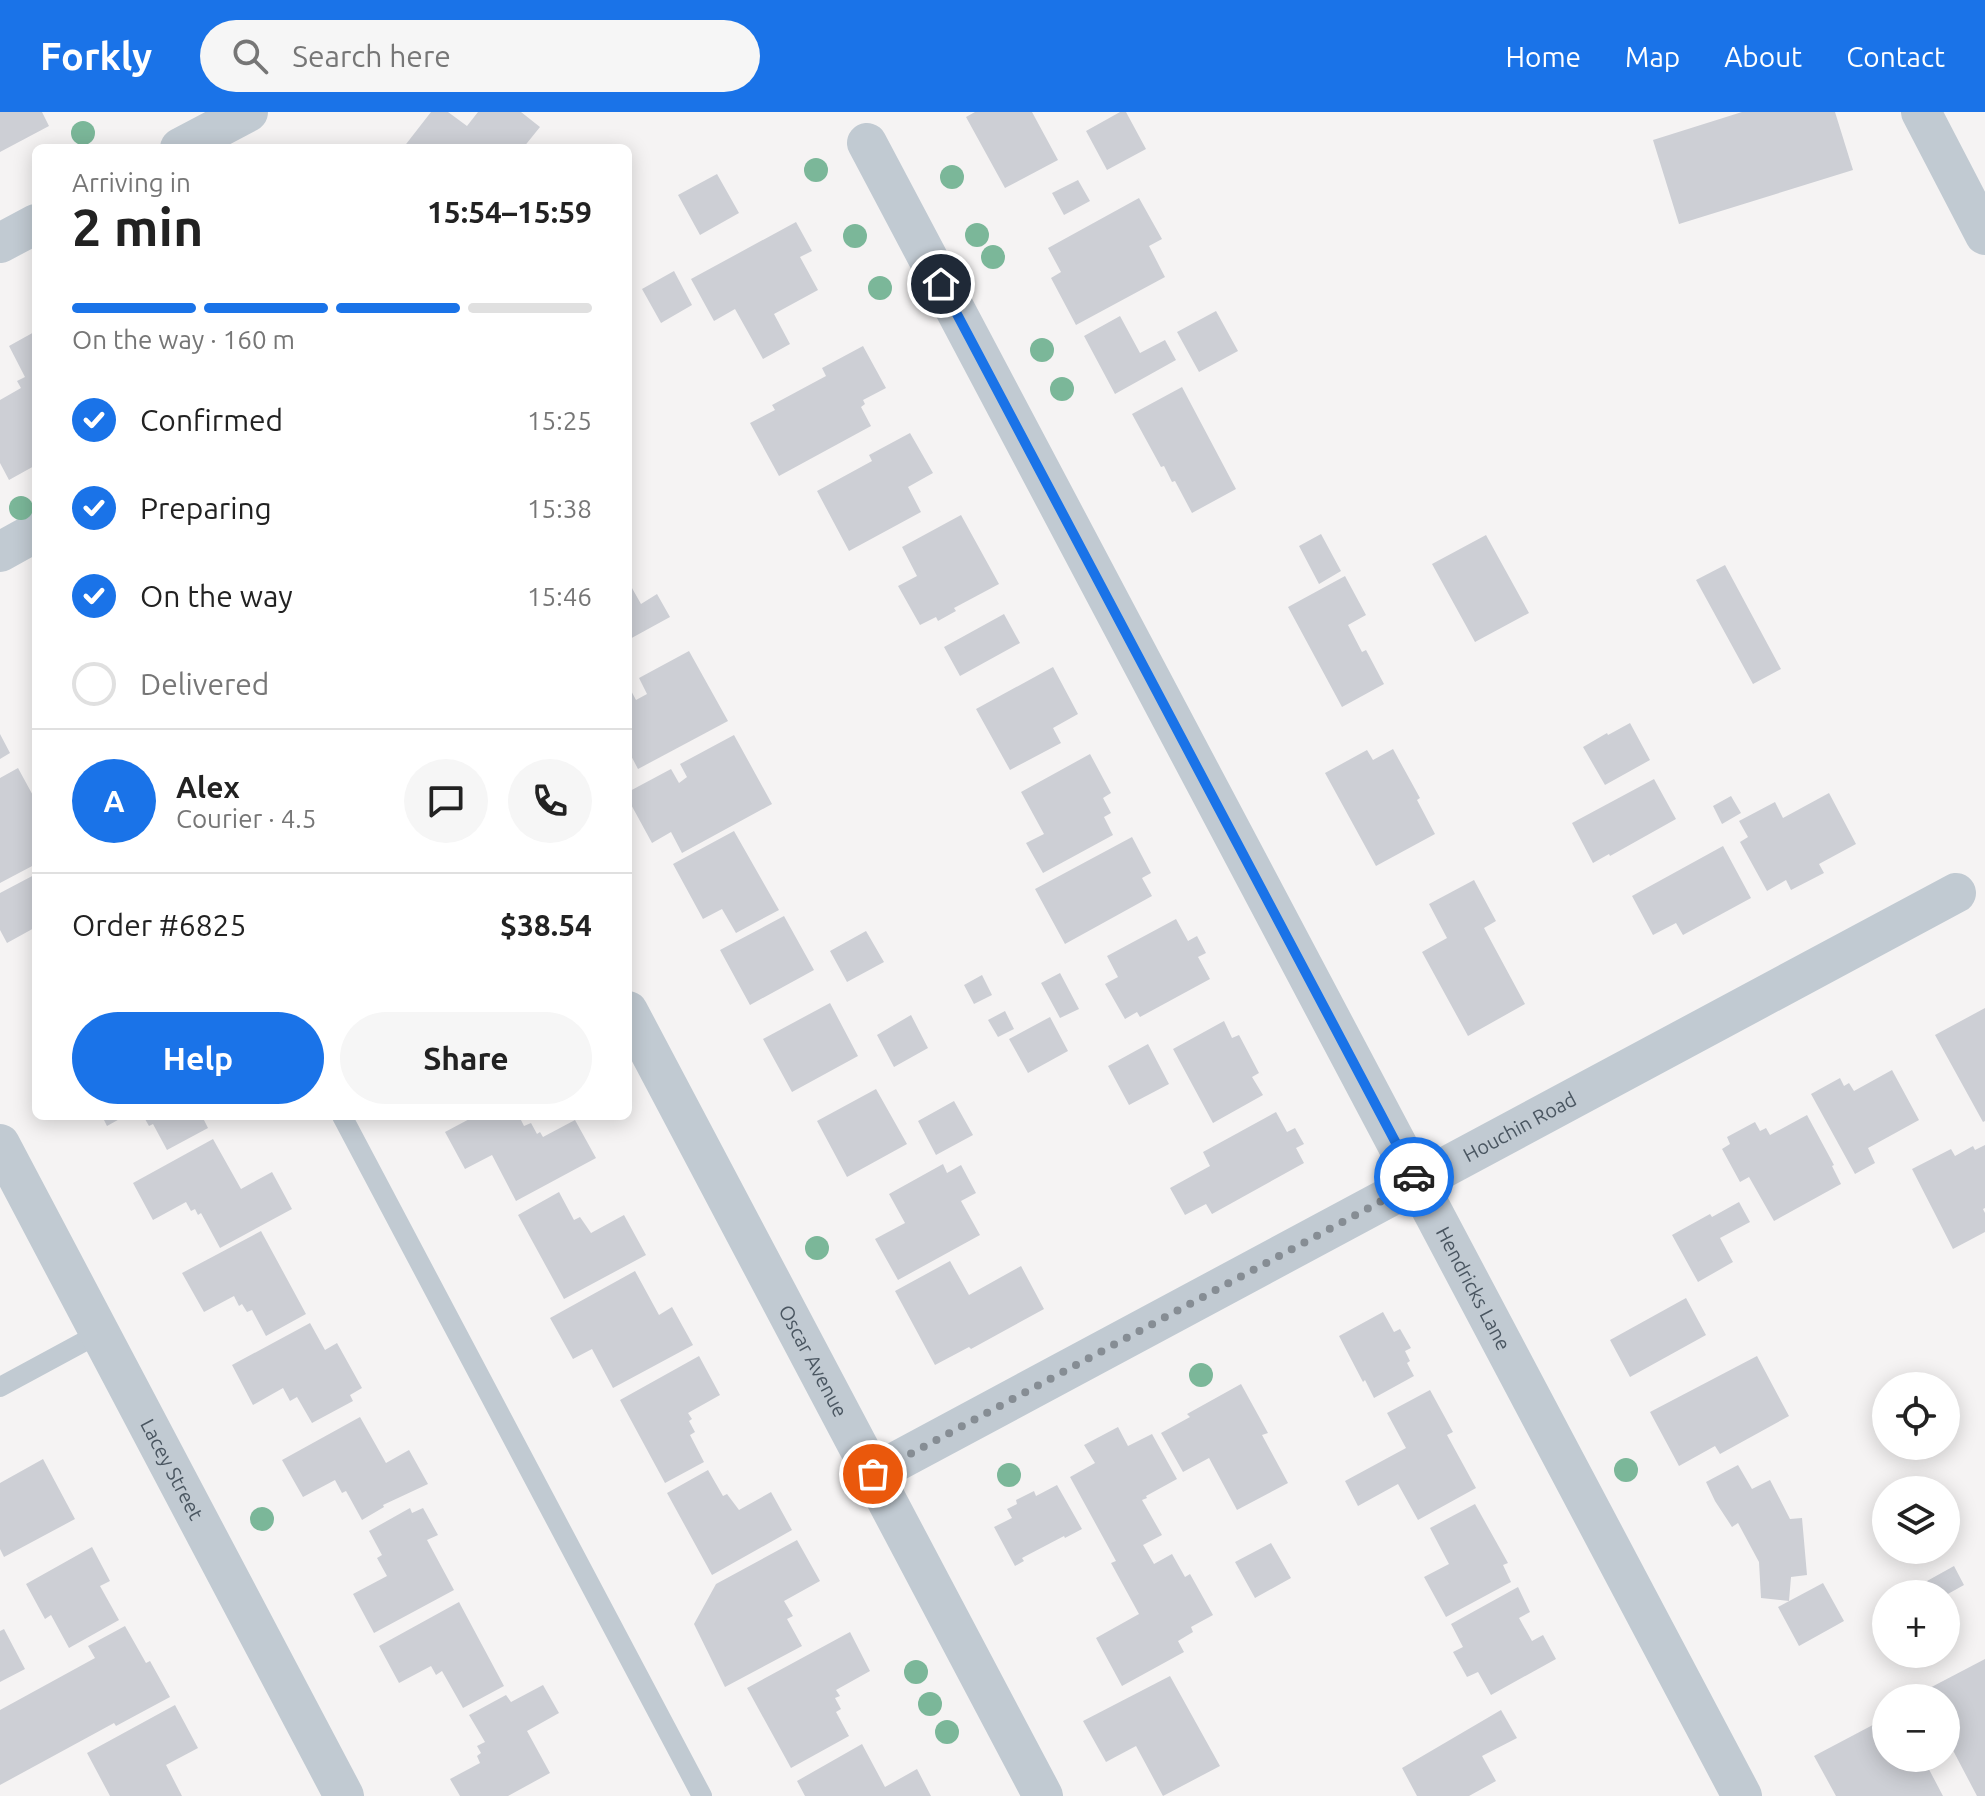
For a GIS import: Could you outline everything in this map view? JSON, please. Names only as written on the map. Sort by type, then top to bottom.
[{"type":"street","points":[[188,144],[248,112]]},
{"type":"street","points":[[1921,112],[1985,235]]},
{"type":"street","name":"Hendricks Lane","points":[[867,143],[1742,1796]]},
{"type":"street","points":[[0,243],[32,226]]},
{"type":"street","name":"Houchin Road","points":[[873,1474],[1956,893]]},
{"type":"street","name":"Oscar Avenue","points":[[632,1019],[1043,1796]]},
{"type":"street","name":"Lacey Street","points":[[0,1144],[100,1333],[332,1792]]},
{"type":"lane","points":[[344,1120],[702,1796]]},
{"type":"lane","points":[[0,1387],[100,1333]]},
{"type":"building","points":[[0,112],[42,112],[49,126],[0,152]]},
{"type":"building","points":[[431,112],[448,112],[467,126],[478,112],[521,112],[540,127],[526,144],[406,144]]},
{"type":"building","points":[[975,112],[1032,112],[1058,160],[1005,188],[966,117]]},
{"type":"building","points":[[1120,112],[1126,112],[1146,149],[1107,170],[1086,131]]},
{"type":"building","points":[[1742,112],[1835,112],[1853,170],[1679,224],[1653,140]]},
{"type":"building","points":[[717,174],[739,213],[700,235],[678,195]]},
{"type":"building","points":[[1078,180],[1090,201],[1064,215],[1052,193]]},
{"type":"building","points":[[1139,198],[1162,239],[1149,246],[1165,277],[1076,325],[1051,278],[1061,272],[1048,248]]},
{"type":"building","points":[[796,222],[812,251],[800,257],[818,290],[774,314],[790,344],[763,359],[735,309],[714,321],[691,279]]},
{"type":"building","points":[[674,271],[692,305],[661,323],[642,289]]},
{"type":"building","points":[[1216,311],[1238,351],[1199,372],[1177,332]]},
{"type":"building","points":[[1120,316],[1140,353],[1165,340],[1176,360],[1115,394],[1084,336]]},
{"type":"building","points":[[32,333],[32,467],[9,480],[0,463],[0,400],[21,388],[17,381],[25,377],[9,346]]},
{"type":"building","points":[[863,346],[886,388],[863,400],[865,404],[861,407],[871,426],[779,476],[750,423],[775,410],[772,405],[826,376],[822,368]]},
{"type":"building","points":[[1182,387],[1236,489],[1192,513],[1175,481],[1172,482],[1164,466],[1161,467],[1132,414]]},
{"type":"building","points":[[910,433],[933,473],[908,487],[921,512],[849,551],[817,491],[872,461],[869,455]]},
{"type":"building","points":[[961,515],[999,584],[954,608],[956,611],[938,621],[936,617],[920,625],[898,586],[917,576],[902,547]]},
{"type":"building","points":[[1321,534],[1341,571],[1319,584],[1299,546]]},
{"type":"building","points":[[1486,535],[1529,613],[1475,642],[1432,564]]},
{"type":"building","points":[[1725,565],[1781,669],[1753,684],[1696,580]]},
{"type":"building","points":[[1345,576],[1366,615],[1348,625],[1384,684],[1342,707],[1288,607]]},
{"type":"building","points":[[632,588],[641,604],[657,594],[670,617],[632,638]]},
{"type":"building","points":[[1004,614],[1020,643],[960,676],[944,647]]},
{"type":"building","points":[[689,651],[728,721],[638,769],[632,758],[632,692],[636,700],[647,694],[639,678]]},
{"type":"building","points":[[1053,667],[1078,714],[1053,728],[1061,743],[1010,770],[976,709]]},
{"type":"building","points":[[1630,723],[1650,760],[1605,785],[1583,747]]},
{"type":"building","points":[[0,734],[10,753],[0,759]]},
{"type":"building","points":[[734,735],[772,804],[682,853],[671,832],[652,843],[632,806],[632,790],[671,769],[679,783],[687,777],[680,764]]},
{"type":"building","points":[[1393,749],[1420,798],[1417,800],[1435,834],[1376,866],[1325,773],[1367,750],[1373,760]]},
{"type":"building","points":[[1090,754],[1111,793],[1103,798],[1111,813],[1104,817],[1113,835],[1043,873],[1026,843],[1044,834],[1021,792]]},
{"type":"building","points":[[18,768],[32,794],[32,866],[0,883],[0,778]]},
{"type":"building","points":[[1654,779],[1676,819],[1593,863],[1572,823]]},
{"type":"building","points":[[1829,793],[1856,844],[1819,864],[1824,873],[1791,890],[1786,880],[1767,891],[1740,842],[1748,837],[1739,821],[1775,802],[1783,818]]},
{"type":"building","points":[[1731,796],[1741,813],[1722,824],[1713,806]]},
{"type":"building","points":[[734,831],[779,910],[736,933],[722,909],[703,919],[673,864]]},
{"type":"building","points":[[1132,837],[1151,873],[1142,878],[1152,896],[1065,944],[1035,889]]},
{"type":"building","points":[[1723,846],[1751,898],[1683,935],[1676,923],[1653,935],[1632,896]]},
{"type":"building","points":[[32,876],[32,929],[7,943],[0,930],[0,893]]},
{"type":"building","points":[[1474,880],[1496,921],[1484,928],[1525,1004],[1468,1036],[1422,952],[1447,938],[1429,904]]},
{"type":"building","points":[[784,916],[814,970],[750,1005],[720,950]]},
{"type":"building","points":[[1176,919],[1188,941],[1197,936],[1206,953],[1198,957],[1210,979],[1140,1017],[1137,1012],[1125,1019],[1105,984],[1118,977],[1107,956]]},
{"type":"building","points":[[866,931],[884,962],[847,982],[830,951]]},
{"type":"building","points":[[1060,973],[1079,1009],[1060,1018],[1041,983]]},
{"type":"building","points":[[982,975],[992,995],[974,1004],[964,985]]},
{"type":"building","points":[[830,1003],[858,1056],[792,1092],[763,1039]]},
{"type":"building","points":[[1985,1008],[1985,1121],[1983,1122],[1935,1035]]},
{"type":"building","points":[[1005,1011],[1014,1029],[998,1037],[988,1020]]},
{"type":"building","points":[[911,1015],[928,1048],[894,1067],[877,1035]]},
{"type":"building","points":[[1050,1017],[1068,1051],[1028,1073],[1009,1039]]},
{"type":"building","points":[[1224,1021],[1232,1038],[1239,1035],[1259,1073],[1252,1077],[1263,1095],[1213,1123],[1173,1049]]},
{"type":"building","points":[[1148,1044],[1169,1084],[1129,1105],[1108,1066]]},
{"type":"building","points":[[1892,1070],[1919,1120],[1868,1148],[1875,1163],[1855,1174],[1811,1094],[1840,1078],[1844,1086],[1849,1083],[1854,1091]]},
{"type":"building","points":[[876,1089],[907,1144],[847,1177],[817,1121]]},
{"type":"building","points":[[954,1101],[973,1135],[936,1155],[918,1121]]},
{"type":"building","points":[[1276,1112],[1287,1132],[1295,1128],[1304,1144],[1296,1148],[1304,1163],[1212,1214],[1206,1204],[1185,1215],[1170,1188],[1210,1166],[1203,1152]]},
{"type":"building","points":[[1807,1115],[1841,1184],[1774,1221],[1749,1177],[1740,1182],[1722,1149],[1730,1144],[1727,1137],[1755,1122],[1760,1131],[1766,1128],[1770,1135]]},
{"type":"building","points":[[104,1120],[118,1120],[107,1126]]},
{"type":"building","points":[[146,1120],[204,1120],[208,1128],[167,1150],[153,1124],[149,1126]]},
{"type":"building","points":[[468,1120],[521,1120],[524,1126],[531,1123],[537,1134],[540,1132],[543,1137],[575,1120],[596,1158],[516,1201],[492,1155],[465,1169],[445,1132]]},
{"type":"building","points":[[213,1139],[241,1189],[272,1172],[292,1209],[220,1248],[201,1213],[198,1215],[195,1209],[191,1211],[186,1202],[153,1220],[133,1183]]},
{"type":"building","points":[[1985,1145],[1985,1232],[1953,1249],[1912,1169],[1951,1149],[1955,1156],[1973,1146],[1975,1150]]},
{"type":"building","points":[[943,1164],[947,1173],[961,1165],[976,1193],[961,1201],[980,1235],[898,1280],[875,1239],[905,1223],[889,1194]]},
{"type":"building","points":[[559,1192],[574,1220],[580,1217],[591,1233],[624,1215],[646,1255],[564,1299],[518,1215]]},
{"type":"building","points":[[1739,1202],[1750,1222],[1720,1238],[1733,1262],[1698,1282],[1672,1235]]},
{"type":"building","points":[[261,1231],[306,1314],[266,1336],[252,1310],[247,1312],[242,1304],[239,1306],[234,1296],[204,1312],[182,1273]]},
{"type":"building","points":[[950,1261],[969,1295],[1021,1266],[1044,1309],[935,1365],[895,1291]]},
{"type":"building","points":[[635,1271],[659,1315],[672,1307],[693,1345],[613,1388],[592,1349],[573,1359],[550,1318]]},
{"type":"building","points":[[1686,1298],[1706,1335],[1630,1377],[1610,1340]]},
{"type":"building","points":[[1383,1312],[1394,1332],[1400,1329],[1411,1348],[1405,1351],[1414,1376],[1374,1398],[1339,1336]]},
{"type":"building","points":[[310,1323],[325,1350],[337,1343],[362,1388],[350,1395],[353,1401],[312,1423],[297,1397],[290,1401],[283,1388],[253,1405],[232,1365]]},
{"type":"building","points":[[699,1356],[720,1395],[688,1413],[695,1432],[690,1435],[704,1462],[665,1483],[620,1400]]},
{"type":"building","points":[[1757,1356],[1789,1416],[1720,1454],[1715,1446],[1679,1466],[1650,1412]]},
{"type":"building","points":[[1241,1384],[1268,1433],[1262,1435],[1288,1483],[1237,1510],[1209,1458],[1183,1472],[1161,1433],[1190,1417],[1187,1414]]},
{"type":"building","points":[[1430,1390],[1453,1432],[1447,1435],[1476,1488],[1418,1520],[1398,1484],[1358,1506],[1345,1481],[1406,1448],[1387,1413]]},
{"type":"building","points":[[360,1417],[386,1463],[409,1450],[428,1484],[383,1505],[362,1520],[346,1491],[342,1493],[335,1480],[303,1497],[282,1460]]},
{"type":"building","points":[[1118,1427],[1128,1446],[1152,1434],[1177,1479],[1142,1500],[1162,1535],[1143,1545],[1154,1564],[1172,1554],[1185,1577],[1190,1574],[1213,1615],[1191,1627],[1193,1632],[1178,1641],[1184,1652],[1122,1686],[1096,1638],[1139,1614],[1111,1563],[1116,1561],[1070,1477],[1095,1463],[1084,1445]]},
{"type":"building","points":[[43,1459],[75,1519],[4,1557],[0,1549],[0,1483]]},
{"type":"building","points":[[1738,1465],[1752,1489],[1770,1480],[1790,1519],[1802,1518],[1807,1575],[1791,1577],[1789,1601],[1761,1598],[1759,1562],[1738,1523],[1732,1527],[1706,1482]]},
{"type":"building","points":[[708,1470],[723,1496],[727,1494],[739,1510],[771,1492],[792,1530],[712,1575],[667,1493]]},
{"type":"building","points":[[1057,1485],[1082,1529],[1022,1558],[1024,1561],[1015,1566],[994,1527],[1012,1518],[1007,1509],[1017,1504],[1016,1500],[1034,1491],[1036,1496]]},
{"type":"building","points":[[1475,1504],[1508,1563],[1503,1565],[1511,1582],[1446,1617],[1424,1577],[1449,1564],[1430,1528]]},
{"type":"building","points":[[410,1508],[412,1513],[423,1508],[438,1535],[427,1540],[454,1590],[374,1633],[353,1594],[387,1576],[377,1558],[382,1555],[369,1531]]},
{"type":"building","points":[[797,1540],[820,1581],[784,1601],[793,1616],[787,1619],[802,1646],[725,1687],[694,1624],[716,1584]]},
{"type":"building","points":[[1271,1543],[1291,1578],[1255,1598],[1235,1562]]},
{"type":"building","points":[[92,1547],[110,1581],[100,1586],[119,1620],[69,1648],[51,1615],[45,1619],[26,1584]]},
{"type":"building","points":[[1954,1566],[1964,1585],[1960,1587],[1960,1580],[1929,1580]]},
{"type":"building","points":[[1823,1583],[1844,1621],[1799,1646],[1778,1607]]},
{"type":"building","points":[[1518,1587],[1530,1612],[1519,1618],[1532,1641],[1543,1635],[1556,1659],[1491,1695],[1478,1672],[1467,1677],[1453,1652],[1463,1647],[1451,1624]]},
{"type":"building","points":[[459,1602],[504,1686],[463,1708],[442,1671],[436,1675],[431,1666],[399,1683],[379,1646]]},
{"type":"building","points":[[125,1626],[170,1697],[116,1726],[114,1723],[0,1785],[0,1710],[95,1658],[88,1646]]},
{"type":"building","points":[[4,1629],[25,1669],[0,1682],[0,1631]]},
{"type":"building","points":[[850,1632],[870,1671],[836,1690],[840,1696],[835,1698],[841,1709],[836,1712],[849,1736],[791,1768],[747,1688]]},
{"type":"building","points":[[1985,1659],[1985,1796],[1977,1796],[1960,1764],[1960,1684],[1937,1684]]},
{"type":"building","points":[[1170,1676],[1220,1766],[1163,1796],[1136,1746],[1106,1762],[1083,1721]]},
{"type":"building","points":[[543,1685],[559,1713],[527,1731],[550,1773],[508,1796],[460,1796],[450,1779],[480,1763],[477,1756],[481,1753],[477,1746],[485,1742],[469,1715],[506,1695],[511,1702]]},
{"type":"building","points":[[175,1705],[198,1748],[166,1765],[182,1796],[110,1796],[87,1753]]},
{"type":"building","points":[[1501,1710],[1517,1738],[1482,1756],[1496,1781],[1469,1796],[1417,1796],[1402,1768]]},
{"type":"building","points":[[1872,1725],[1872,1772],[1930,1772],[1943,1796],[1836,1796],[1814,1756]]},
{"type":"building","points":[[862,1744],[885,1787],[917,1769],[931,1796],[805,1796],[797,1781]]},
{"type":"way so far","points":[[873,1474],[1417,1182],[1414,1177]]},
{"type":"route","points":[[941,284],[1414,1177]]}]
